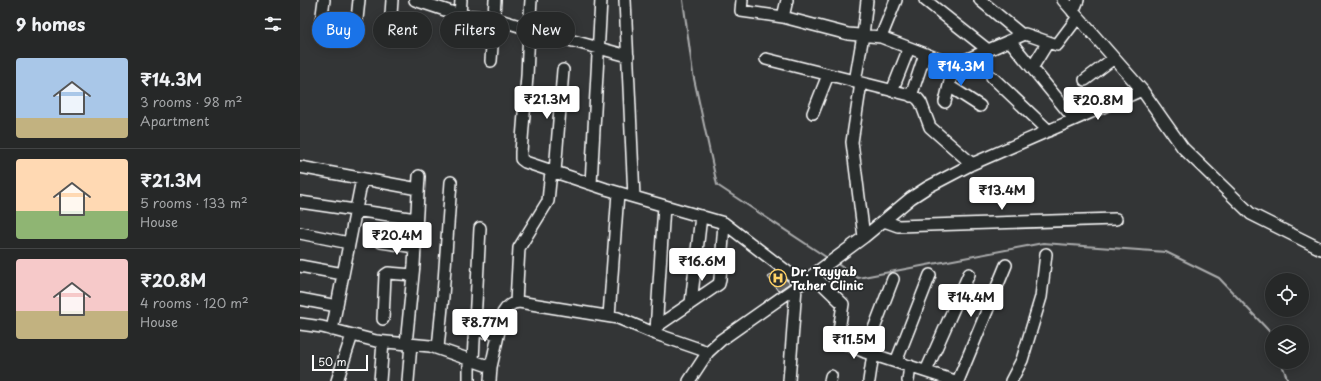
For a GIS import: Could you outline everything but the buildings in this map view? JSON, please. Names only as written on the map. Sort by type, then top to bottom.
[{"type":"street","points":[[322,12],[324,0]]},
{"type":"street","points":[[358,12],[359,0]]},
{"type":"street","points":[[391,12],[392,0]]},
{"type":"street","points":[[415,0],[427,2],[452,12]]},
{"type":"street","points":[[460,12],[461,0]]},
{"type":"street","points":[[494,12],[495,0]]},
{"type":"street","points":[[530,12],[531,0]]},
{"type":"street","points":[[591,184],[601,0]]},
{"type":"street","points":[[625,0],[634,197]]},
{"type":"street","points":[[742,0],[742,11],[783,17],[848,34],[881,37],[954,65],[1024,34],[1057,45],[1076,14],[1078,0]]},
{"type":"street","points":[[783,17],[787,0]]},
{"type":"street","points":[[864,237],[852,142],[867,0]]},
{"type":"street","points":[[881,37],[896,0]]},
{"type":"street","points":[[925,0],[988,50]]},
{"type":"street","points":[[980,0],[1022,35]]},
{"type":"street","points":[[1063,0],[1142,90],[1183,148],[1251,214],[1321,249]]},
{"type":"street","points":[[575,41],[628,56]]},
{"type":"street","points":[[1010,41],[1074,119]]},
{"type":"street","points":[[1032,68],[1048,42]]},
{"type":"street","points":[[491,61],[492,48]]},
{"type":"street","points":[[528,48],[521,159],[525,162],[618,193],[724,223],[799,285]]},
{"type":"street","points":[[892,91],[909,48]]},
{"type":"street","points":[[911,96],[925,54]]},
{"type":"street","points":[[1085,80],[1114,58]]},
{"type":"street","points":[[766,60],[858,82],[918,99],[930,126],[972,164]]},
{"type":"street","points":[[945,102],[954,65]]},
{"type":"street","points":[[516,302],[519,248],[548,201],[553,171],[563,70]]},
{"type":"street","points":[[814,113],[828,75]]},
{"type":"street","points":[[992,77],[1049,131]]},
{"type":"street","points":[[949,86],[980,106]]},
{"type":"street","points":[[689,381],[708,352],[721,340],[864,237],[911,198],[928,187],[972,164],[1142,90]]},
{"type":"street","points":[[300,167],[362,180],[418,189]]},
{"type":"street","points":[[408,381],[408,344],[419,176]]},
{"type":"street","points":[[332,330],[362,180]]},
{"type":"street","points":[[438,348],[443,300],[451,182]]},
{"type":"street","points":[[608,316],[618,193]]},
{"type":"street","points":[[300,202],[416,219]]},
{"type":"street","points":[[656,330],[664,206]]},
{"type":"street","points":[[691,303],[701,216]]},
{"type":"street","points":[[884,221],[898,226],[1116,218]]},
{"type":"street","points":[[656,330],[719,284],[724,223]]},
{"type":"street","points":[[469,381],[475,331],[480,228]]},
{"type":"street","points":[[300,233],[349,243]]},
{"type":"street","points":[[381,242],[415,247]]},
{"type":"street","points":[[1011,381],[1022,360],[1041,297],[1046,254]]},
{"type":"street","points":[[818,271],[843,304],[839,340],[869,353],[956,381],[1006,265]]},
{"type":"street","points":[[300,266],[343,274]]},
{"type":"street","points":[[382,318],[385,274],[413,275]]},
{"type":"street","points":[[926,371],[969,274]]},
{"type":"street","points":[[896,362],[930,275]]},
{"type":"street","points":[[869,381],[869,353],[893,279]]},
{"type":"street","points":[[789,381],[799,285]]},
{"type":"street","points":[[300,299],[337,306]]},
{"type":"street","points":[[490,381],[491,367],[503,313],[506,307],[516,302],[618,318],[656,330],[708,352]]},
{"type":"street","points":[[300,324],[383,342],[425,345],[471,359],[491,367]]},
{"type":"street","points":[[475,331],[498,333]]},
{"type":"street","points":[[336,381],[352,335]]},
{"type":"street","points":[[380,381],[383,342]]},
{"type":"street","points":[[908,381],[910,366]]},
{"type":"waterway","points":[[683,0],[693,74],[717,185],[829,259]]},
{"type":"waterway","points":[[836,263],[858,278],[1043,243],[1166,252],[1219,278],[1265,327]]},
{"type":"waterway","points":[[1284,369],[1287,381]]},
{"type":"place","name":"Dr. Tayyab Taher Clinic","points":[[778,278]]}]
